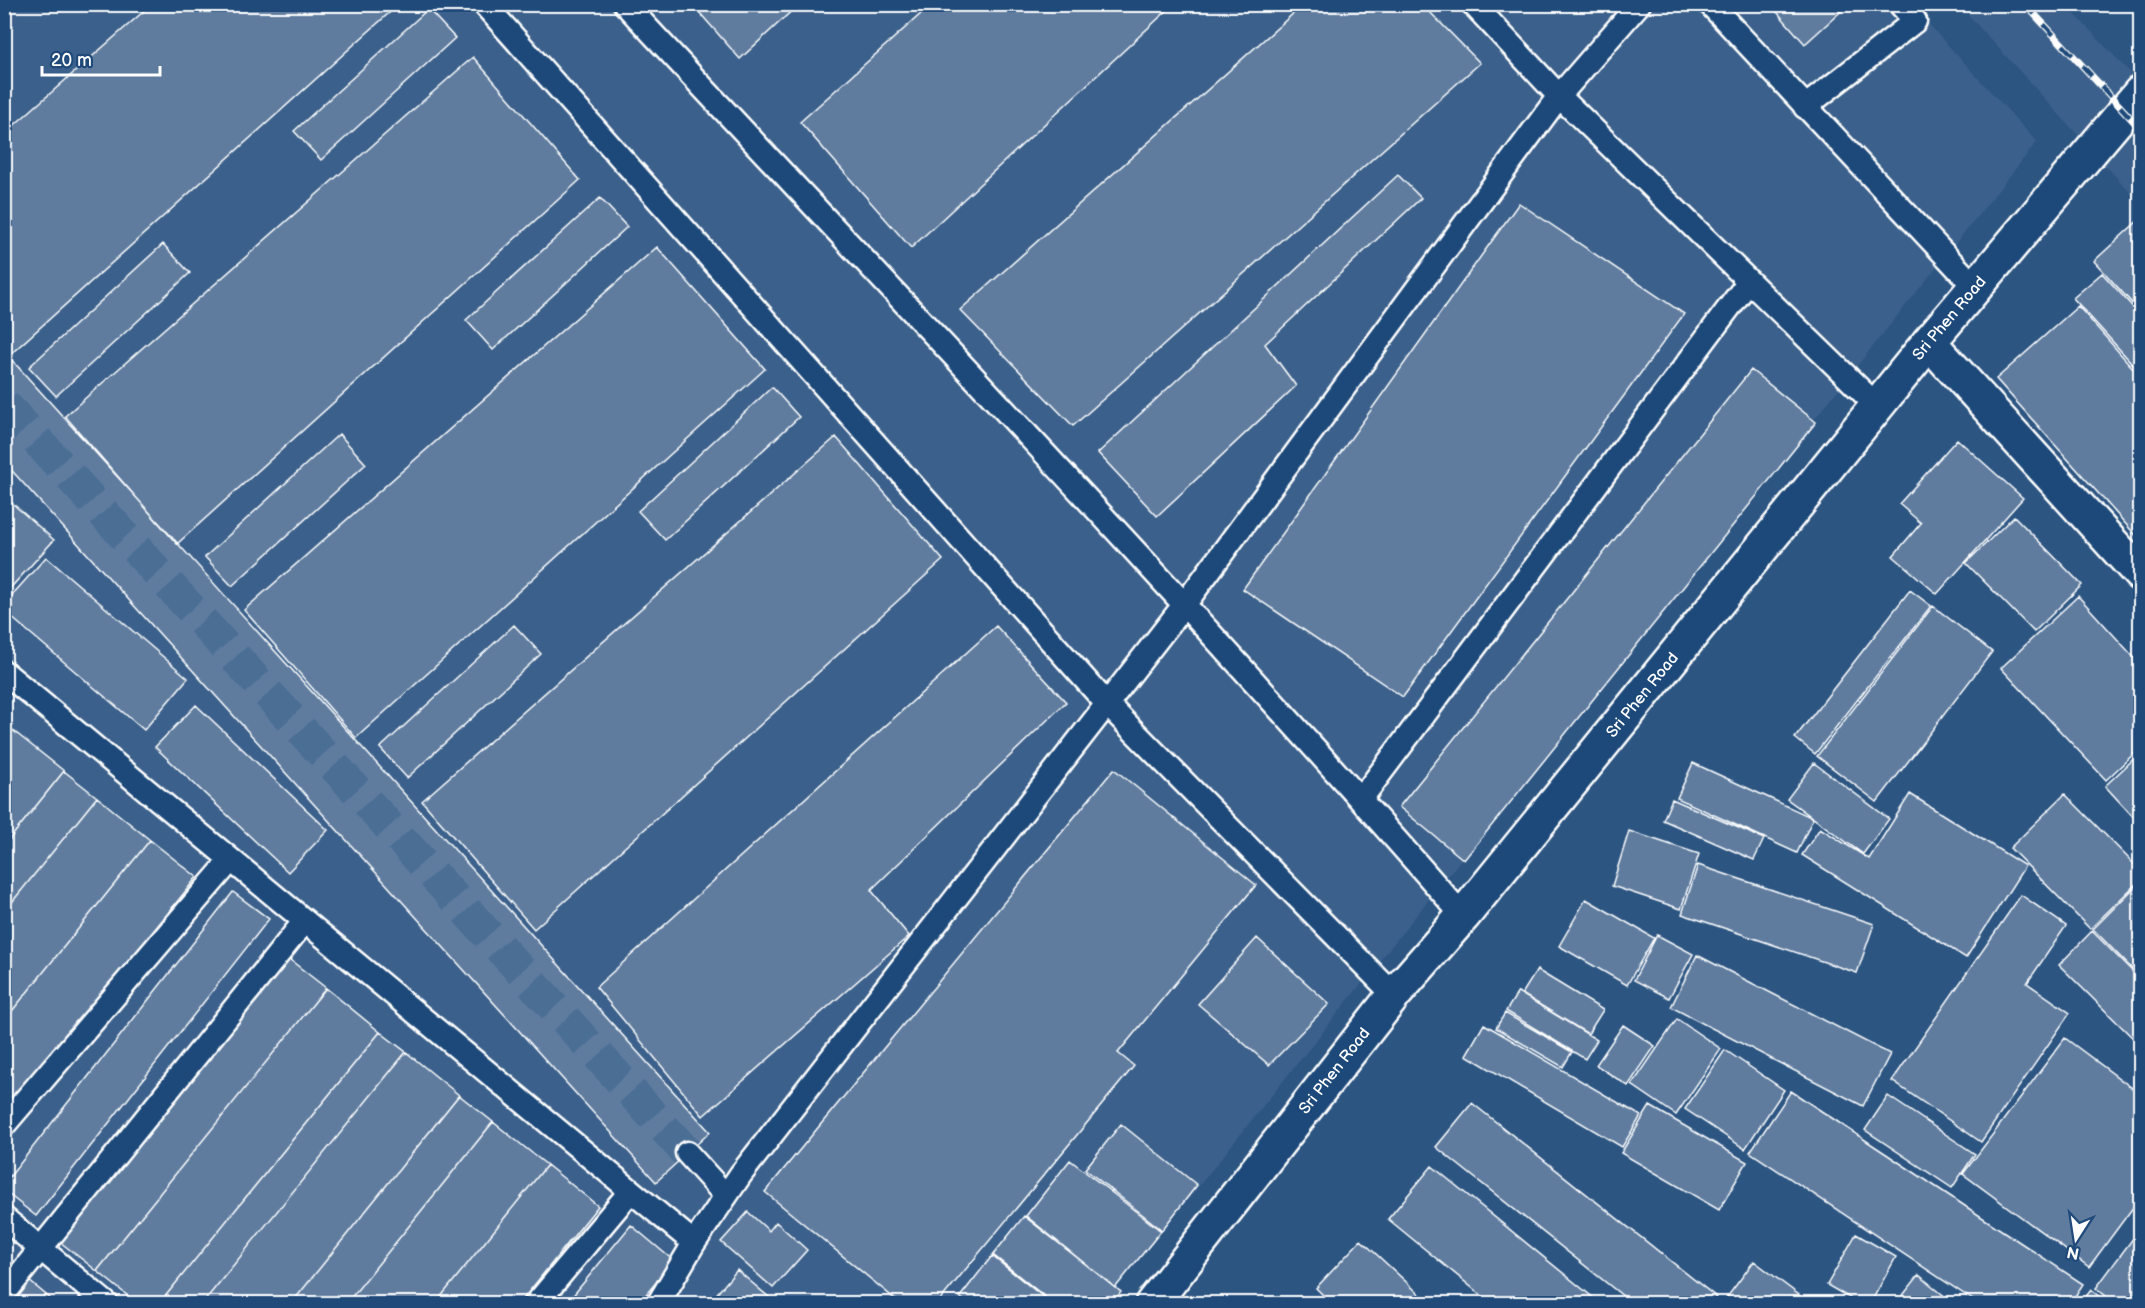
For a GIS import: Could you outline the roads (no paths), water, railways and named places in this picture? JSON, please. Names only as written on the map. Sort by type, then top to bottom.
[{"type":"main road","name":"Sri Phen Road","points":[[1152,1304],[1394,995],[1463,916],[1929,342],[2140,93]]},
{"type":"main road","points":[[1929,342],[2140,574]]},
{"type":"lane","points":[[484,4],[1107,704],[1394,995]]},
{"type":"lane","points":[[625,4],[1184,605],[1361,799],[1463,916]]},
{"type":"lane","points":[[1473,4],[1559,96],[1877,406]]},
{"type":"lane","points":[[658,1304],[693,1244],[726,1196],[1184,605],[1559,96],[1639,4]]},
{"type":"lane","points":[[1710,4],[1976,288]]},
{"type":"lane","points":[[1805,107],[1915,21],[1900,4]]},
{"type":"lane","points":[[1361,799],[1749,281]]},
{"type":"lane","points":[[4,672],[693,1244]]},
{"type":"lane","points":[[4,1125],[231,860]]},
{"type":"lane","points":[[4,1294],[304,922]]},
{"type":"lane","points":[[687,1153],[726,1196]]},
{"type":"lane","points":[[536,1304],[629,1192]]},
{"type":"lane","points":[[4,1218],[107,1304]]},
{"type":"tunnel","points":[[4,404],[687,1153]]},
{"type":"railway","points":[[2025,4],[2140,128]]}]
